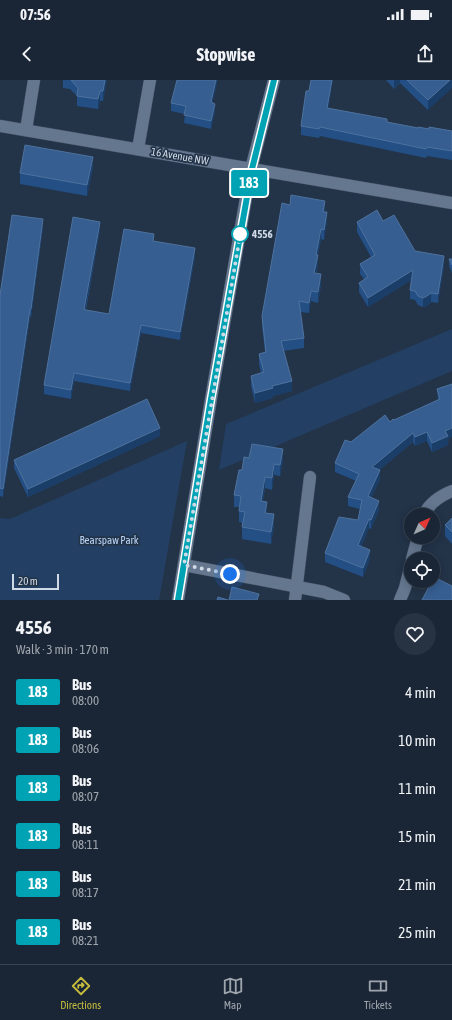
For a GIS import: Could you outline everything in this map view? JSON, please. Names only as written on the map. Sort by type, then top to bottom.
[{"type":"street","points":[[26,130],[34,80]]},
{"type":"street","points":[[138,149],[150,80]]},
{"type":"street","points":[[178,600],[252,169],[274,80]]},
{"type":"street","name":"16 Avenue NW","points":[[0,126],[452,203]]},
{"type":"street","points":[[295,600],[298,586],[298,569],[310,477]]},
{"type":"street","points":[[428,508],[437,499],[452,491]]},
{"type":"street","points":[[184,565],[298,586],[324,592],[344,600]]},
{"type":"street","points":[[400,600],[405,588]]},
{"type":"green space","points":[[452,329],[452,371],[219,470],[226,424]]},
{"type":"green space","name":"Bearspaw Park","points":[[187,441],[159,600],[0,600],[0,518],[10,519]]},
{"type":"building","points":[[71,80],[105,80],[103,91],[100,91],[98,99],[77,96],[78,88]]},
{"type":"building","points":[[177,80],[216,80],[211,102],[215,104],[211,121],[184,115],[186,106],[171,103]]},
{"type":"building","points":[[311,80],[332,80],[327,108],[387,119],[387,122],[418,128],[429,129],[429,127],[452,131],[452,151],[427,147],[426,149],[320,127],[319,129],[301,126],[306,91],[309,91]]},
{"type":"building","points":[[407,80],[450,80],[428,100]]},
{"type":"building","points":[[25,145],[93,157],[87,185],[20,173]]},
{"type":"building","points":[[291,195],[325,201],[323,212],[327,212],[324,230],[321,229],[314,273],[321,274],[318,292],[311,291],[309,303],[299,301],[304,338],[281,341],[292,381],[272,386],[273,388],[255,393],[251,376],[264,372],[259,354],[266,352],[262,316],[282,203],[290,205]]},
{"type":"building","points":[[377,210],[383,221],[394,215],[415,251],[444,256],[438,294],[431,293],[423,298],[418,296],[415,291],[410,290],[413,270],[368,298],[359,283],[368,277],[360,264],[375,255],[357,222]]},
{"type":"building","points":[[12,215],[43,219],[31,309],[3,489],[0,488],[0,295]]},
{"type":"building","points":[[73,217],[100,222],[84,309],[86,310],[109,314],[124,229],[154,234],[153,241],[195,248],[180,332],[141,325],[130,383],[74,373],[71,390],[44,385]]},
{"type":"building","points":[[452,384],[452,428],[445,431],[448,436],[432,443],[427,432],[415,437],[413,433],[372,467],[380,470],[368,496],[379,501],[371,520],[369,519],[358,545],[370,550],[363,568],[325,553],[339,517],[358,520],[362,500],[348,497],[359,474],[335,463],[345,440],[351,442],[385,415],[390,422],[393,419],[394,420],[440,399],[437,389]]},
{"type":"building","points":[[147,399],[160,428],[28,489],[14,460]]},
{"type":"building","points":[[252,444],[283,449],[280,465],[274,464],[272,478],[265,477],[261,501],[267,502],[265,513],[274,514],[271,532],[242,527],[245,512],[239,511],[241,496],[234,495],[239,470],[242,470],[244,457],[249,458]]},
{"type":"building","points":[[452,518],[452,532],[445,525]]},
{"type":"building","points":[[440,580],[452,586],[452,600],[422,600],[428,588],[440,588]]},
{"type":"building","points":[[232,587],[259,594],[257,600],[229,600]]},
{"type":"building","points":[[218,597],[228,600],[217,600]]},
{"type":"bus line","name":"183","points":[[178,600],[211,399],[252,169],[268,98],[274,80]]},
{"type":"place","name":"4556","points":[[240,234]]},
{"type":"route","points":[[230,574],[184,565],[211,399],[241,230],[240,234]]}]
